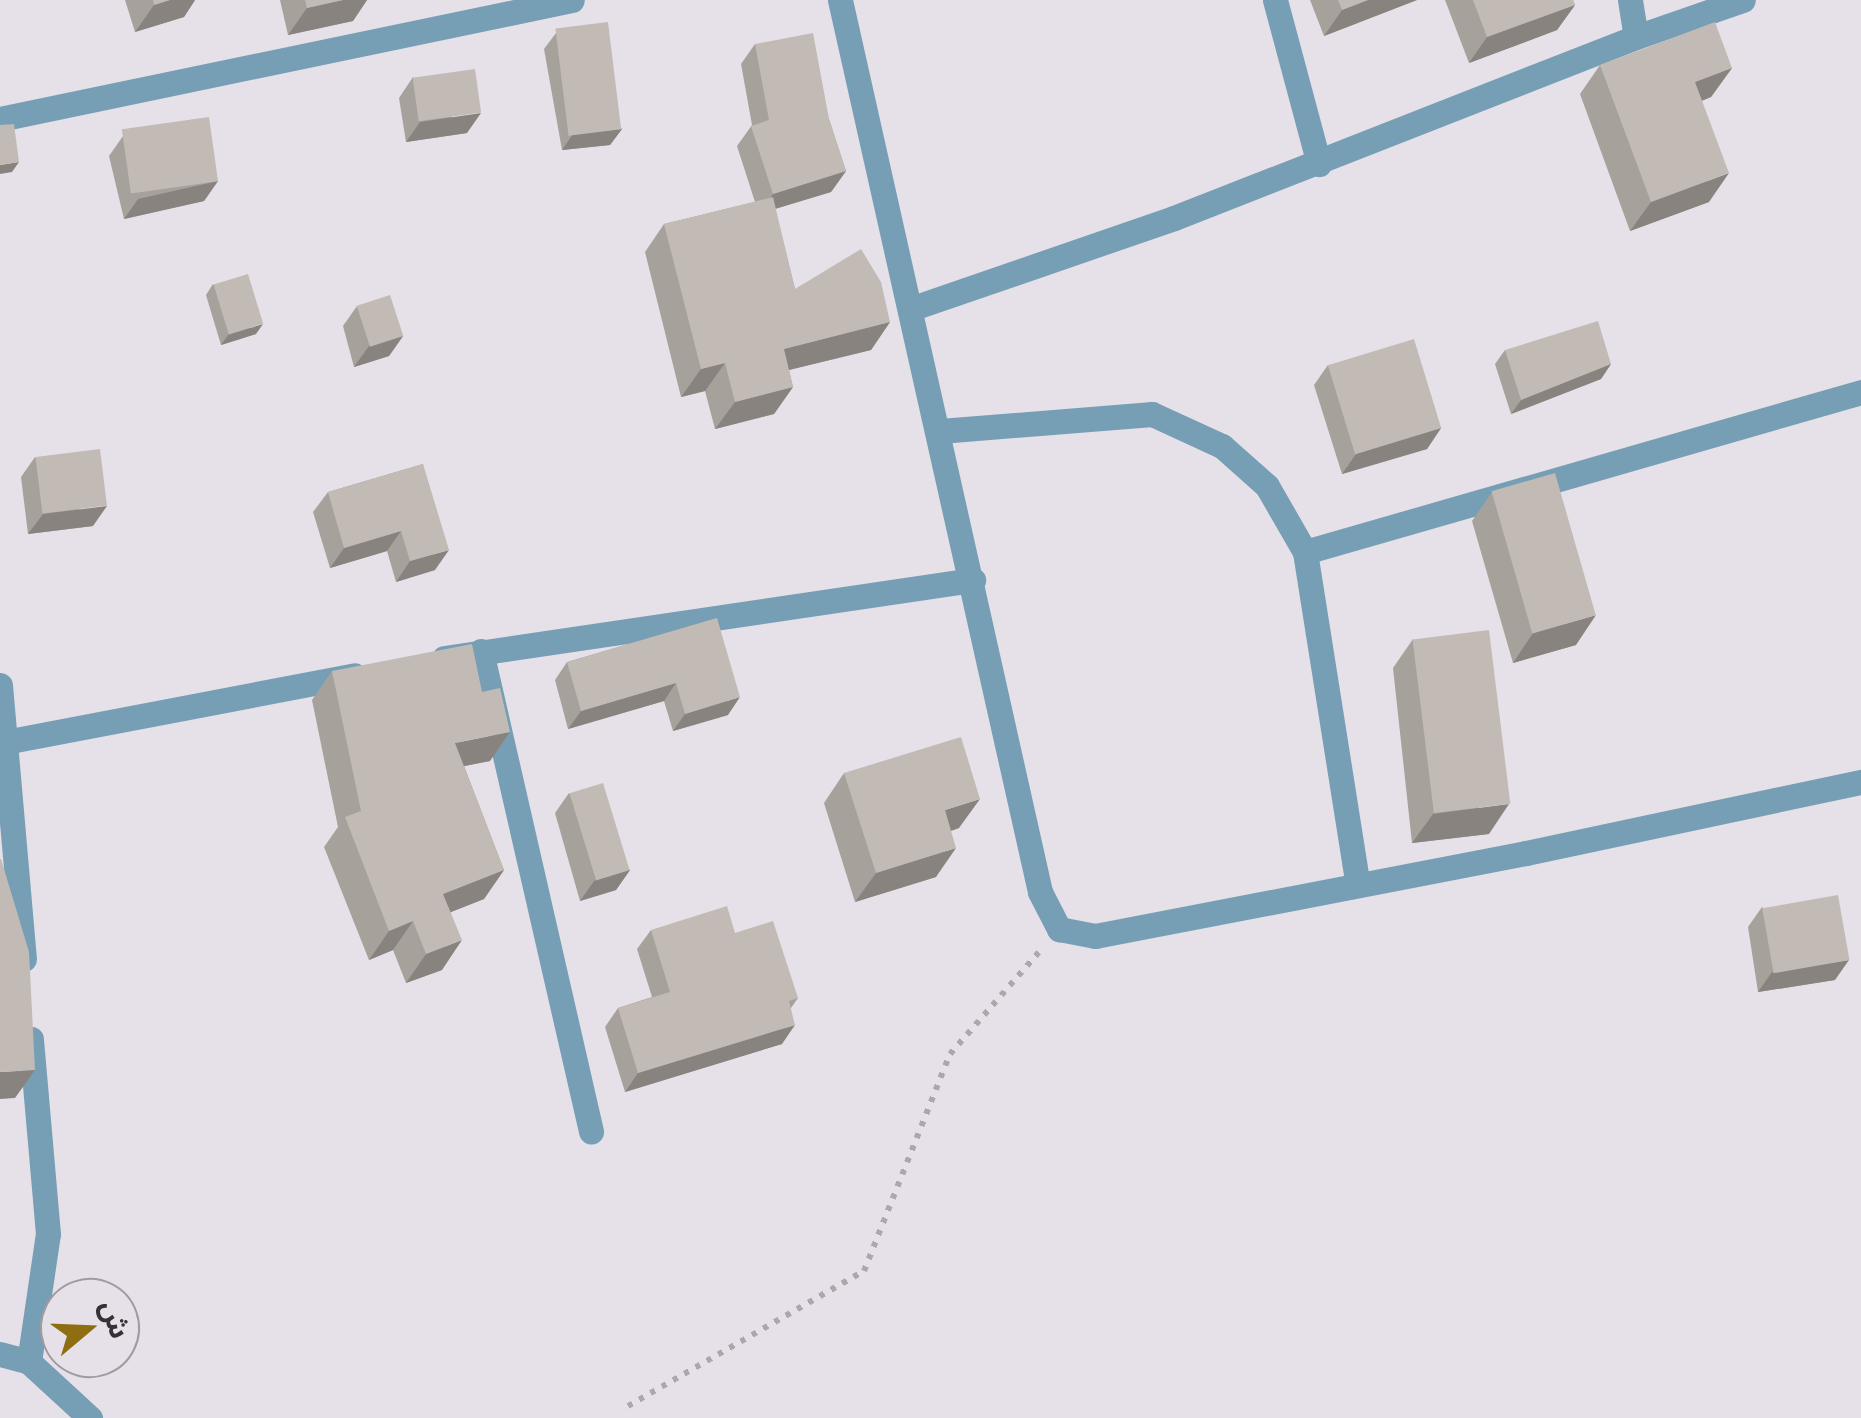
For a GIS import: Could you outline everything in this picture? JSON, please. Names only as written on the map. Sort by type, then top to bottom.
[{"type":"street","points":[[0,118],[479,8],[572,0]]},
{"type":"street","points":[[840,0],[940,431],[1040,892],[1060,929],[1095,936],[1861,782]]},
{"type":"street","points":[[1275,0],[1319,164]]},
{"type":"street","points":[[1630,0],[1636,37]]},
{"type":"street","points":[[910,309],[1319,164],[1636,37],[1742,0]]},
{"type":"street","points":[[1305,552],[1861,392]]},
{"type":"street","points":[[940,431],[1152,414],[1222,446],[1268,486],[1305,552],[1358,885]]},
{"type":"street","points":[[424,662],[973,580]]},
{"type":"street","points":[[480,651],[591,1132]]},
{"type":"street","points":[[5,742],[386,670]]},
{"type":"street","points":[[0,685],[26,978]]},
{"type":"street","points":[[29,1017],[48,1234],[29,1362]]},
{"type":"street","points":[[0,1354],[29,1362],[90,1418]]},
{"type":"path","points":[[628,1406],[864,1271],[950,1054],[1060,929]]},
{"type":"building","points":[[305,0],[343,0],[307,8]]},
{"type":"building","points":[[1338,0],[1368,0],[1342,10]]},
{"type":"building","points":[[1473,0],[1573,0],[1575,5],[1487,37]]},
{"type":"building","points":[[608,22],[621,129],[569,136],[555,28]]},
{"type":"building","points":[[1715,22],[1732,68],[1695,82],[1729,173],[1651,202],[1600,65]]},
{"type":"building","points":[[813,33],[829,119],[846,171],[773,194],[751,126],[769,120],[755,44]]},
{"type":"building","points":[[475,69],[481,113],[419,121],[413,78]]},
{"type":"building","points":[[209,117],[218,181],[131,194],[122,129]]},
{"type":"building","points":[[14,124],[19,162],[0,165],[0,125]]},
{"type":"building","points":[[773,197],[795,289],[861,249],[881,282],[890,322],[784,349],[793,387],[735,402],[725,363],[701,369],[664,224]]},
{"type":"building","points":[[248,274],[263,324],[229,334],[214,285]]},
{"type":"building","points":[[390,295],[403,336],[370,347],[357,306]]},
{"type":"building","points":[[1598,321],[1611,364],[1521,400],[1505,350]]},
{"type":"building","points":[[1414,339],[1441,428],[1355,454],[1328,365]]},
{"type":"building","points":[[100,449],[107,506],[42,513],[35,457]]},
{"type":"building","points":[[423,464],[449,550],[410,561],[401,531],[344,548],[328,492]]},
{"type":"building","points":[[1555,473],[1596,615],[1532,633],[1492,491]]},
{"type":"building","points":[[717,618],[740,697],[685,714],[676,683],[581,711],[567,662]]},
{"type":"building","points":[[1489,630],[1510,804],[1434,813],[1413,639]]},
{"type":"building","points":[[472,644],[482,692],[500,688],[510,732],[455,743],[504,870],[443,894],[462,940],[426,954],[413,921],[389,931],[345,817],[361,811],[332,671]]},
{"type":"building","points":[[961,737],[980,799],[945,810],[956,848],[876,873],[844,773]]},
{"type":"building","points":[[603,783],[630,870],[596,880],[570,793]]},
{"type":"building","points":[[0,859],[29,952],[35,1070],[0,1072]]},
{"type":"building","points":[[1838,895],[1849,960],[1774,973],[1762,908]]},
{"type":"building","points":[[727,906],[735,933],[773,921],[798,998],[789,1001],[795,1025],[638,1073],[618,1008],[670,992],[651,930]]}]
